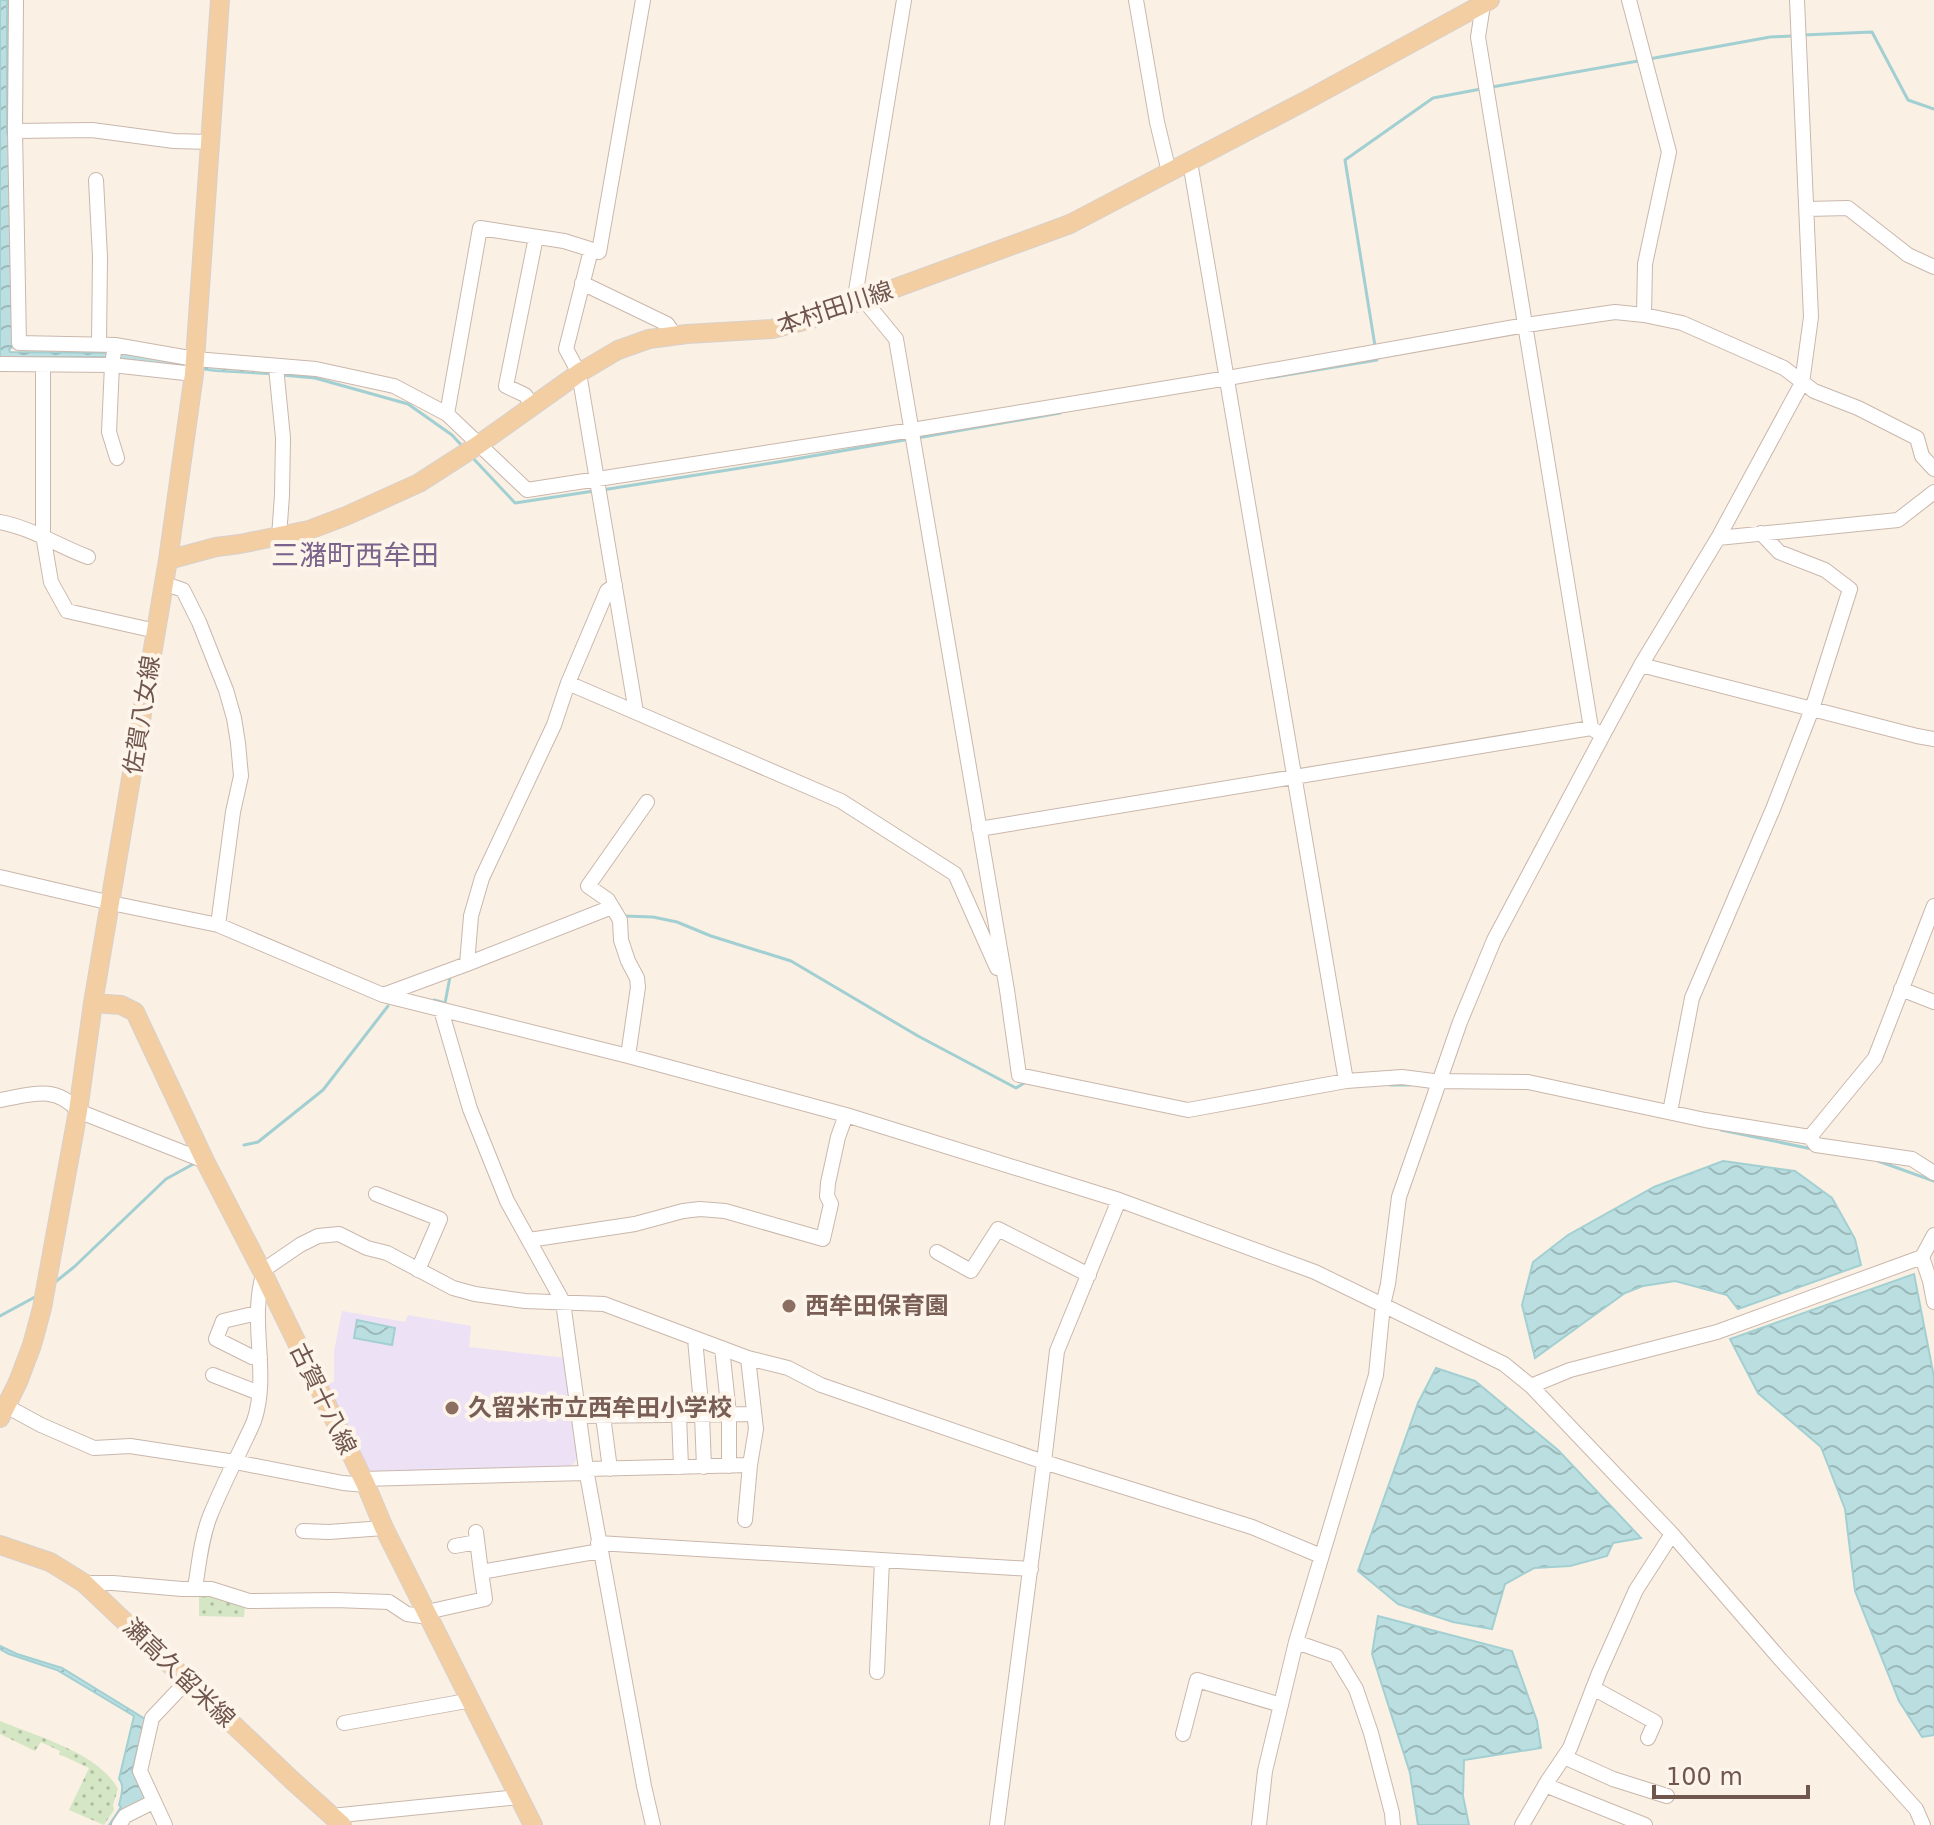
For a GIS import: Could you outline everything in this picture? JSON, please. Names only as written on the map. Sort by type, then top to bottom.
[{"type":"main road","name":"佐賀八女線","points":[[4,1405],[12,1378],[32,1345],[42,1308],[78,1111],[93,1003],[168,560],[195,367],[220,0]]},
{"type":"main road","name":"本村田川線","points":[[168,560],[216,547],[309,530],[419,483],[579,373],[618,350],[649,339],[772,329],[811,319],[1070,224],[1486,3]]},
{"type":"main road","name":"古賀十八線","points":[[93,1003],[121,1005],[135,1012],[384,1528],[533,1825]]},
{"type":"main road","name":"瀬高久留米線","points":[[0,1545],[50,1562],[84,1583],[337,1821]]},
{"type":"street","points":[[16,0],[19,343],[115,345],[195,367]]},
{"type":"street","points":[[447,414],[480,228],[564,241],[599,252],[643,0]]},
{"type":"street","points":[[904,0],[859,302],[896,339],[1019,1075],[1188,1110],[1346,1081],[1402,1077],[1528,1082],[1810,1137],[1816,1145],[1912,1159],[1934,1173]]},
{"type":"street","points":[[1136,0],[1169,172]]},
{"type":"street","points":[[1629,0],[1669,152],[1645,264],[1644,315]]},
{"type":"street","points":[[1259,1825],[1265,1771],[1296,1642],[1376,1375],[1399,1197],[1460,1022],[1494,940],[1597,732],[1718,538],[1802,383],[1811,317],[1797,0]]},
{"type":"street","points":[[1486,3],[1478,37],[1597,732]]},
{"type":"street","points":[[15,131],[92,130],[174,141],[210,142]]},
{"type":"street","points":[[1190,162],[1346,1081]]},
{"type":"street","points":[[96,180],[100,257],[99,343]]},
{"type":"street","points":[[1807,209],[1848,208],[1908,255],[1934,267]]},
{"type":"street","points":[[533,406],[525,395],[506,386],[536,237]]},
{"type":"street","points":[[591,250],[566,349],[579,373],[636,712]]},
{"type":"street","points":[[582,283],[667,324],[675,335]]},
{"type":"street","points":[[0,364],[316,369],[394,386],[447,414],[527,490],[912,430],[1615,312],[1682,323],[1784,368],[1814,391],[1858,408],[1917,438],[1922,456],[1934,469]]},
{"type":"street","points":[[115,345],[109,432],[117,458]]},
{"type":"street","points":[[43,365],[43,535],[51,582],[67,611],[156,631]]},
{"type":"street","points":[[276,367],[283,438],[279,537]]},
{"type":"street","points":[[1718,538],[1898,520],[1934,492]]},
{"type":"street","points":[[0,522],[43,535],[88,557]]},
{"type":"street","points":[[1670,1112],[1692,998],[1812,709],[1850,589],[1825,570],[1779,552],[1761,533]]},
{"type":"street","points":[[163,583],[183,590],[199,622],[234,718],[241,776],[233,812],[218,925]]},
{"type":"street","points":[[467,964],[471,916],[482,878],[554,725],[568,683],[607,591],[615,585]]},
{"type":"street","points":[[1641,665],[1934,739]]},
{"type":"street","points":[[568,683],[841,801],[955,874],[1007,990]]},
{"type":"street","points":[[979,829],[1294,777],[1597,732]]},
{"type":"street","points":[[628,1056],[637,978],[621,940],[620,920],[608,900],[588,886],[647,802]]},
{"type":"street","points":[[0,877],[218,925],[383,995],[628,1056],[846,1115],[1119,1200],[1315,1272],[1504,1364],[1531,1386],[1672,1534],[1916,1809],[1923,1825]]},
{"type":"street","points":[[1810,1137],[1875,1058],[1934,906]]},
{"type":"street","points":[[383,995],[612,907]]},
{"type":"street","points":[[1901,989],[1934,1002]]},
{"type":"street","points":[[441,1010],[470,1109],[507,1201],[563,1302],[599,1547],[653,1825]]},
{"type":"street","points":[[0,1100],[47,1092],[70,1102],[78,1111],[205,1161]]},
{"type":"street","points":[[529,1240],[623,1226],[700,1209],[725,1211],[823,1239],[831,1204],[827,1196],[828,1183],[846,1115]]},
{"type":"street","points":[[376,1194],[440,1219],[418,1270]]},
{"type":"street","points":[[997,1825],[1057,1351],[1119,1200]]},
{"type":"street","points":[[937,1252],[971,1271],[998,1229],[1089,1275]]},
{"type":"street","points":[[195,1588],[203,1537],[210,1516],[254,1421],[259,1393],[257,1313],[262,1273],[300,1245],[318,1236],[339,1234],[367,1248],[387,1253],[453,1288],[475,1294],[525,1301],[604,1304],[748,1358],[788,1368],[821,1385],[1044,1462],[1252,1527],[1321,1556]]},
{"type":"street","points":[[1531,1386],[1570,1370],[1717,1332],[1922,1257],[1934,1235]]},
{"type":"street","points":[[1922,1257],[1934,1302]]},
{"type":"street","points":[[257,1313],[223,1321],[216,1339],[260,1358]]},
{"type":"street","points":[[695,1339],[704,1467]]},
{"type":"street","points":[[722,1348],[729,1414],[729,1466]]},
{"type":"street","points":[[745,1520],[756,1429],[748,1358]]},
{"type":"street","points":[[213,1375],[259,1393]]},
{"type":"street","points":[[4,1405],[94,1448],[130,1446],[343,1483],[750,1465]]},
{"type":"street","points":[[578,1416],[754,1414]]},
{"type":"street","points":[[679,1415],[681,1467]]},
{"type":"street","points":[[603,1416],[610,1469]]},
{"type":"street","points":[[303,1531],[384,1528]]},
{"type":"street","points":[[1522,1825],[1570,1748],[1636,1590],[1672,1534]]},
{"type":"street","points":[[84,1583],[211,1589],[249,1601],[389,1602],[407,1614],[428,1615],[485,1599],[476,1537],[455,1546]]},
{"type":"street","points":[[481,1572],[599,1547],[1031,1569]]},
{"type":"street","points":[[877,1672],[882,1560]]},
{"type":"street","points":[[1296,1642],[1336,1656],[1356,1689],[1371,1733],[1393,1825]]},
{"type":"street","points":[[1183,1734],[1197,1680],[1281,1705]]},
{"type":"street","points":[[165,1825],[140,1771],[152,1718],[187,1681]]},
{"type":"street","points":[[1593,1688],[1655,1722],[1648,1738]]},
{"type":"street","points":[[344,1723],[472,1700]]},
{"type":"street","points":[[1564,1757],[1613,1779],[1667,1796]]},
{"type":"street","points":[[1545,1785],[1645,1825]]},
{"type":"street","points":[[337,1821],[519,1797]]},
{"type":"street","points":[[119,1825],[125,1816],[153,1802]]},
{"type":"shaded area","name":"久留米市立西牟田小学校","points":[[342,1311],[405,1322],[408,1315],[471,1326],[469,1347],[567,1358],[579,1450],[575,1462],[569,1468],[365,1474],[320,1385],[334,1382],[334,1351]]},
{"type":"green space","points":[[199,1593],[245,1606],[244,1617],[199,1616]]},
{"type":"green space","points":[[0,1721],[65,1747],[97,1765],[109,1776],[118,1789],[114,1810],[104,1825],[69,1810],[89,1768],[41,1742],[35,1751],[0,1734]]},
{"type":"water","points":[[0,0],[7,0],[7,134],[12,140],[13,347],[9,349],[10,352],[118,353],[270,371],[268,374],[216,371],[107,357],[0,358]]},
{"type":"water","points":[[1723,1161],[1795,1171],[1832,1198],[1855,1239],[1861,1265],[1738,1309],[1727,1295],[1675,1281],[1643,1286],[1625,1293],[1535,1358],[1522,1305],[1533,1262],[1568,1235],[1654,1187]]},
{"type":"water","points":[[1914,1274],[1934,1377],[1934,1735],[1922,1737],[1899,1701],[1855,1591],[1845,1509],[1821,1447],[1758,1393],[1730,1339]]},
{"type":"water","points":[[357,1320],[395,1328],[392,1345],[354,1338]]},
{"type":"water","points":[[1436,1368],[1475,1381],[1558,1450],[1641,1538],[1613,1543],[1607,1556],[1570,1566],[1534,1568],[1505,1584],[1492,1629],[1453,1622],[1398,1604],[1358,1571],[1418,1403]]},
{"type":"water","points":[[1378,1616],[1512,1651],[1537,1721],[1541,1748],[1464,1760],[1463,1796],[1469,1825],[1418,1825],[1410,1773],[1372,1654]]},
{"type":"water","points":[[0,1646],[62,1668],[145,1719],[132,1771],[146,1800],[122,1809],[109,1825],[121,1807],[119,1779],[134,1716],[57,1670],[9,1654]]},
{"type":"waterway","points":[[1803,35],[1872,32],[1908,100],[1934,109]]},
{"type":"waterway","points":[[1649,59],[1770,37],[1792,36]]},
{"type":"waterway","points":[[1492,87],[1638,61]]},
{"type":"waterway","points":[[1375,346],[1345,160],[1433,98],[1481,89]]},
{"type":"waterway","points":[[1268,378],[1377,358]]},
{"type":"waterway","points":[[282,375],[315,378],[408,404],[452,435],[463,447]]},
{"type":"waterway","points":[[917,438],[1060,413]]},
{"type":"waterway","points":[[602,490],[910,439]]},
{"type":"waterway","points":[[471,456],[515,503],[594,491]]},
{"type":"waterway","points":[[624,916],[677,922],[791,961],[918,1036],[1016,1088],[1026,1082]]},
{"type":"waterway","points":[[434,1000],[445,1003],[452,976]]},
{"type":"waterway","points":[[244,1145],[258,1142],[323,1090],[388,1006]]},
{"type":"waterway","points":[[1390,1085],[1410,1085]]},
{"type":"waterway","points":[[1721,1130],[1812,1149]]},
{"type":"waterway","points":[[1878,1161],[1934,1181]]},
{"type":"waterway","points":[[54,1283],[166,1179],[197,1162]]},
{"type":"waterway","points":[[0,1316],[35,1297]]},
{"type":"place","name":"西牟田保育園","points":[[789,1306]]},
{"type":"place","name":"久留米市立西牟田小学校","points":[[452,1408]]},
{"type":"district","name":"三潴町西牟田","points":[[355,555]]}]
